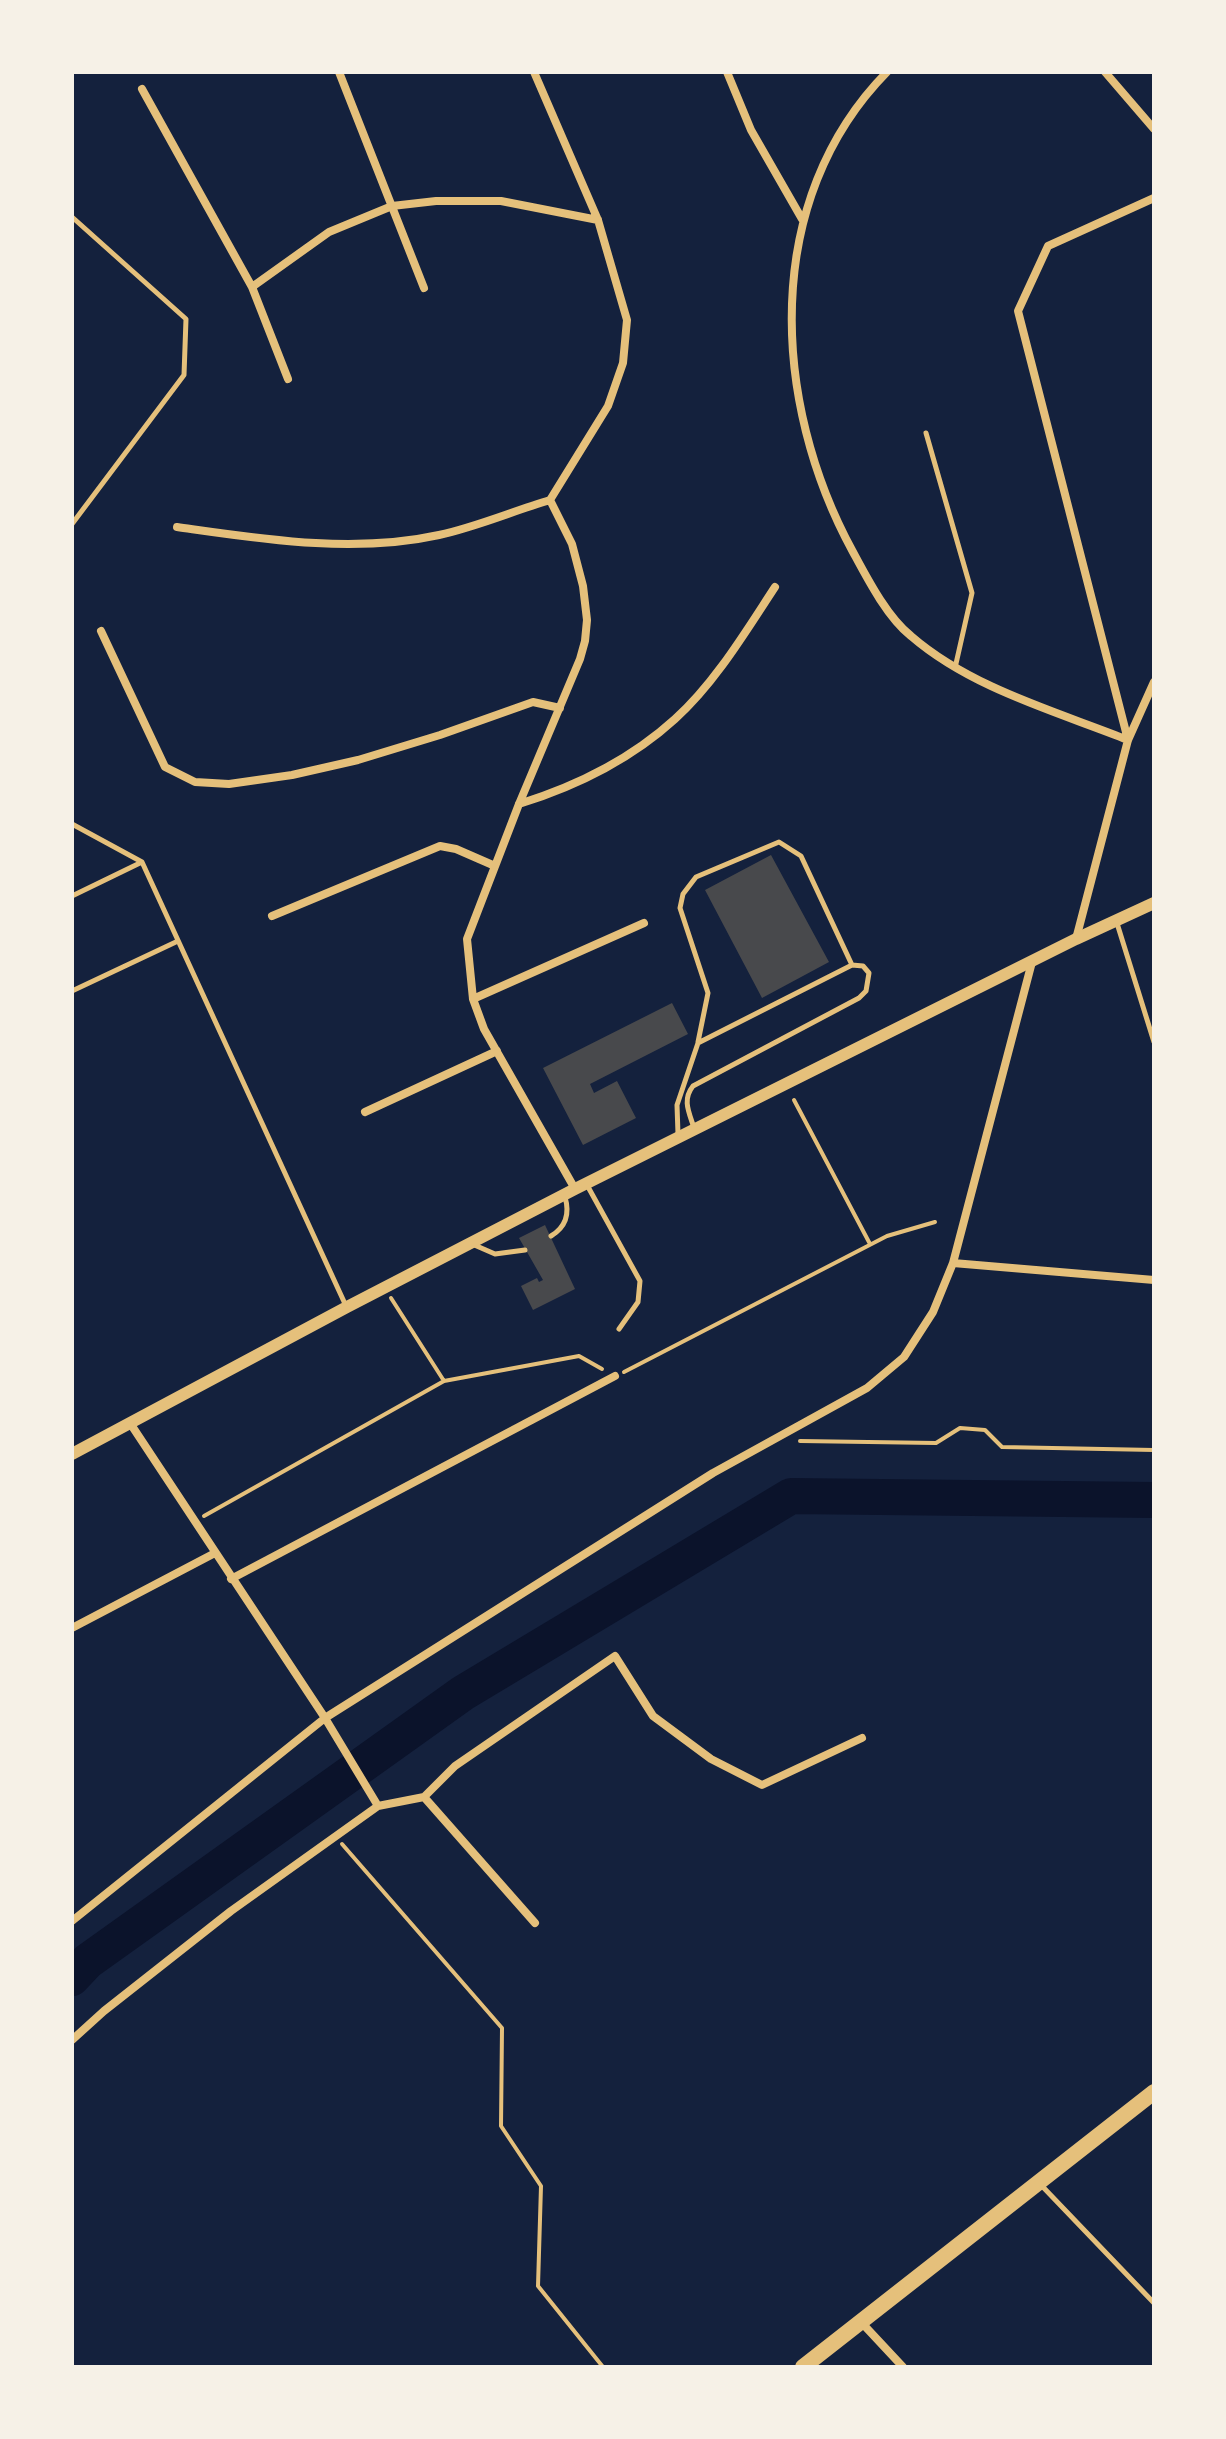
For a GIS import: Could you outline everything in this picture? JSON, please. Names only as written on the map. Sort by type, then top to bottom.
[{"type":"main road","points":[[803,2367],[1154,2092]]},
{"type":"street","points":[[339,72],[424,288]]},
{"type":"street","points":[[177,527],[290,541],[388,543],[440,535],[550,500],[608,406],[623,363],[627,320],[598,220],[534,72]]},
{"type":"street","points":[[727,72],[751,130],[802,219]]},
{"type":"street","points":[[887,72],[870,90],[829,150],[802,219],[792,284],[792,363],[806,434],[838,524],[871,585],[908,634],[955,669],[1128,740]]},
{"type":"street","points":[[1105,72],[1154,129]]},
{"type":"street","points":[[142,89],[252,287],[288,379]]},
{"type":"street","points":[[1128,740],[1018,311],[1048,246],[1154,198]]},
{"type":"street","points":[[252,287],[329,232],[392,206],[436,201],[501,201],[598,220]]},
{"type":"street","points":[[550,500],[572,544],[583,586],[587,620],[580,659],[467,939],[473,999],[484,1029],[575,1189]]},
{"type":"street","points":[[519,804],[564,789],[645,745],[678,717],[730,655],[775,587]]},
{"type":"street","points":[[101,631],[165,767],[195,782],[229,784],[292,775],[358,760],[533,702],[560,708]]},
{"type":"street","points":[[1076,939],[1128,740],[1154,682]]},
{"type":"street","points":[[272,916],[440,846],[456,849],[495,866]]},
{"type":"street","points":[[72,1454],[575,1189],[1154,903]]},
{"type":"street","points":[[473,999],[644,923]]},
{"type":"street","points":[[72,1921],[325,1718],[713,1473],[867,1388],[904,1357],[933,1312],[953,1263],[1032,962]]},
{"type":"street","points":[[365,1112],[497,1051]]},
{"type":"street","points":[[953,1263],[1154,1280]]},
{"type":"street","points":[[231,1579],[615,1376]]},
{"type":"street","points":[[130,1423],[325,1718],[378,1806]]},
{"type":"street","points":[[72,1628],[215,1553]]},
{"type":"street","points":[[72,2040],[231,1911],[378,1806],[424,1797],[455,1766],[615,1656],[653,1716],[711,1759],[762,1785],[862,1738]]},
{"type":"street","points":[[424,1797],[535,1923]]},
{"type":"street","points":[[861,2322],[903,2367]]},
{"type":"lane","points":[[72,217],[186,319],[184,375],[72,524]]},
{"type":"lane","points":[[926,433],[972,593],[955,669]]},
{"type":"lane","points":[[72,824],[142,862],[347,1307]]},
{"type":"lane","points":[[678,1138],[677,1105],[698,1043],[708,993],[680,908],[683,894],[696,877],[779,842],[790,847],[801,856],[852,965]]},
{"type":"lane","points":[[72,896],[142,862]]},
{"type":"lane","points":[[1116,920],[1154,1042]]},
{"type":"lane","points":[[72,991],[178,941]]},
{"type":"lane","points":[[695,1129],[686,1102],[687,1093],[693,1086],[859,998],[866,991],[869,973],[863,966],[852,965],[698,1043]]},
{"type":"lane","points":[[551,1236],[561,1230],[566,1221],[575,1189]]},
{"type":"lane","points":[[575,1189],[640,1281],[638,1302],[619,1329]]},
{"type":"lane","points":[[471,1243],[495,1254],[525,1250]]},
{"type":"lane","points":[[1040,2183],[1154,2303]]},
{"type":"path","points":[[794,1100],[870,1244]]},
{"type":"path","points":[[195,1521],[444,1381],[579,1356],[615,1376],[870,1244],[935,1222]]},
{"type":"path","points":[[384,1287],[444,1381]]},
{"type":"path","points":[[770,1441],[936,1443],[960,1428],[985,1430],[1002,1447],[1154,1450]]},
{"type":"path","points":[[335,1837],[502,2028],[501,2126],[541,2186],[538,2286],[603,2367]]},
{"type":"building","points":[[771,855],[829,962],[762,998],[705,890]]},
{"type":"building","points":[[672,1003],[688,1034],[590,1084],[594,1093],[617,1081],[636,1118],[583,1145],[543,1068]]},
{"type":"building","points":[[545,1225],[575,1289],[533,1310],[521,1286],[537,1278],[539,1282],[543,1280],[519,1238]]},
{"type":"waterway","points":[[72,1978],[88,1961],[463,1693],[791,1496],[1154,1500]]}]
